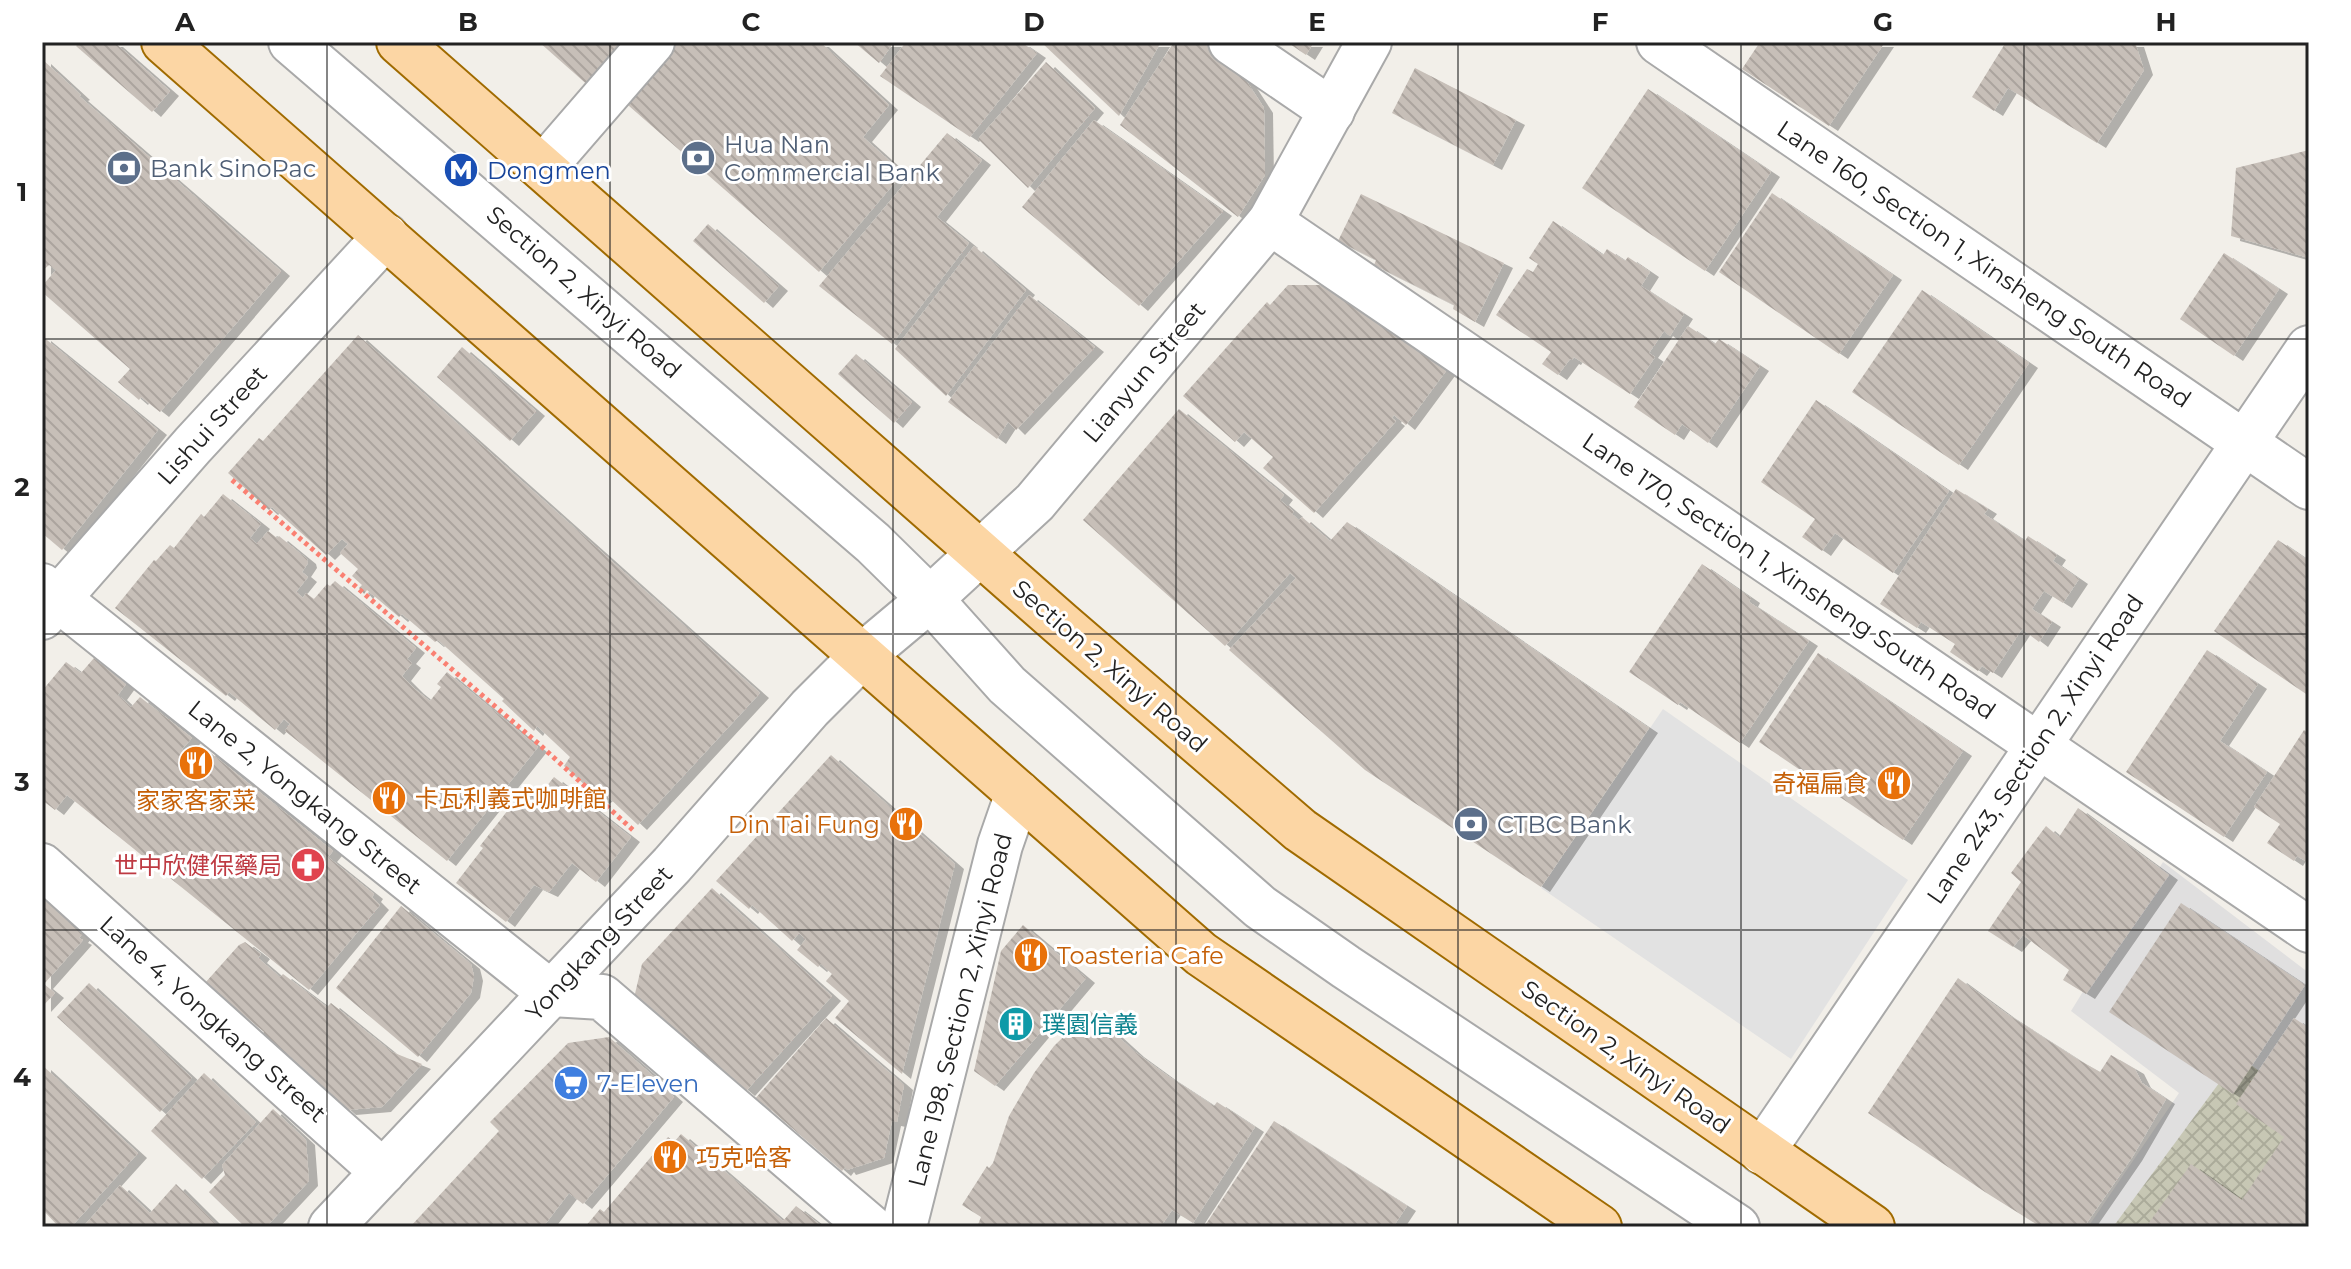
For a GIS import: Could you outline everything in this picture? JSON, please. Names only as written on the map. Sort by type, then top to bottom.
[{"type":"main road","points":[[164,42],[1201,954],[1599,1227]]},
{"type":"main road","name":"Section 2, Xinyi Road","points":[[399,42],[1300,830],[1872,1227]]},
{"type":"street","name":"Section 2, Xinyi Road","points":[[291,42],[789,468],[930,599],[1007,685],[1260,907],[1737,1227]]},
{"type":"street","points":[[543,168],[652,42]]},
{"type":"street","points":[[1231,42],[1332,111]]},
{"type":"street","name":"Lianyun Street","points":[[862,656],[930,599],[1035,502],[1270,222],[1369,42]]},
{"type":"street","name":"Lane 160, Section 1, Xinsheng South Road","points":[[1659,42],[2309,487]]},
{"type":"street","name":"Lane 170, Section 1, Xinsheng South Road","points":[[1270,222],[2309,930]]},
{"type":"street","name":"Lishui Street","points":[[47,601],[386,236]]},
{"type":"street","name":"Lane 243, Section 2, Xinyi Road","points":[[1762,1152],[2309,348]]},
{"type":"street","name":"Lane 2, Yongkang Street","points":[[47,601],[552,994]]},
{"type":"street","name":"Yongkang Street","points":[[331,1227],[672,865],[810,708],[862,656]]},
{"type":"street","name":"Lane 198, Section 2, Xinyi Road","points":[[904,1227],[1000,845],[1018,793]]},
{"type":"street","name":"Lane 4, Yongkang Street","points":[[42,866],[383,1172]]},
{"type":"street","points":[[552,994],[602,997],[870,1227]]},
{"type":"path","points":[[193,445],[540,745],[672,865]]},
{"type":"shaded area","points":[[1663,709],[1908,880],[1791,1059],[1541,888]]},
{"type":"shaded area","points":[[2163,862],[2309,973],[2309,1180],[2279,1227],[2088,1227],[2179,1093],[2071,1011]]},
{"type":"shaded area","points":[[2239,1056],[2309,1108],[2249,1227],[2113,1227]]},
{"type":"building","points":[[80,42],[114,42],[170,91],[152,112],[76,46]]},
{"type":"building","points":[[539,42],[631,42],[591,88]]},
{"type":"building","points":[[670,42],[820,42],[889,105],[863,137],[903,173],[819,272],[621,99]]},
{"type":"building","points":[[854,42],[894,42],[879,63]]},
{"type":"building","points":[[906,42],[1021,42],[1037,53],[970,137],[880,76]]},
{"type":"building","points":[[1041,42],[1161,42],[1119,116]]},
{"type":"building","points":[[1174,42],[1210,42],[1227,51],[1264,108],[1265,175],[1238,217],[1120,125]]},
{"type":"building","points":[[1287,42],[1314,42],[1306,55]]},
{"type":"building","points":[[1760,42],[1885,42],[1829,126],[1742,69]]},
{"type":"building","points":[[2006,42],[2135,42],[2144,70],[2097,143],[2008,88],[1994,111],[1972,97]]},
{"type":"building","points":[[42,59],[79,96],[281,271],[160,412],[141,397],[139,400],[118,382],[130,369],[42,292],[42,286],[56,270],[49,265],[42,271]]},
{"type":"building","points":[[1046,62],[1095,108],[1028,188],[978,139]]},
{"type":"building","points":[[1415,68],[1516,120],[1493,165],[1392,113]]},
{"type":"building","points":[[1648,89],[1771,172],[1705,271],[1582,188]]},
{"type":"building","points":[[1094,120],[1223,211],[1139,306],[1022,207]]},
{"type":"building","points":[[947,133],[982,160],[937,217],[969,243],[892,344],[819,286]]},
{"type":"building","points":[[2309,150],[2309,258],[2231,236],[2236,168]]},
{"type":"building","points":[[1772,193],[1893,275],[1839,354],[1719,272]]},
{"type":"building","points":[[1361,194],[1504,263],[1475,322],[1453,309],[1454,305],[1374,265],[1376,260],[1338,241]]},
{"type":"building","points":[[1553,221],[1603,255],[1607,249],[1625,261],[1628,257],[1650,272],[1641,286],[1684,314],[1670,336],[1664,331],[1649,353],[1655,357],[1630,394],[1574,357],[1558,375],[1542,364],[1551,352],[1496,315],[1527,269],[1533,272],[1538,264],[1529,258]]},
{"type":"building","points":[[708,224],[779,286],[764,303],[693,241]]},
{"type":"building","points":[[974,246],[1026,290],[946,396],[895,349]]},
{"type":"building","points":[[2224,253],[2279,289],[2234,356],[2180,319]]},
{"type":"building","points":[[1288,285],[1320,285],[1339,295],[1446,371],[1406,425],[1394,415],[1392,418],[1396,421],[1314,513],[1263,468],[1273,457],[1244,432],[1235,442],[1183,396],[1267,302],[1270,305]]},
{"type":"building","points":[[1922,290],[2029,363],[1959,465],[1852,392]]},
{"type":"building","points":[[1029,295],[1095,347],[1016,430],[1008,422],[997,439],[948,402]]},
{"type":"building","points":[[1688,326],[1715,344],[1719,339],[1760,366],[1708,443],[1682,424],[1675,435],[1634,407]]},
{"type":"building","points":[[358,335],[760,693],[638,825],[606,795],[600,799],[564,766],[570,757],[537,726],[534,731],[502,701],[504,699],[438,640],[435,642],[402,614],[399,617],[367,590],[364,594],[359,588],[362,585],[352,576],[358,569],[340,553],[348,544],[342,539],[326,555],[228,473],[259,438],[263,441]]},
{"type":"building","points":[[42,336],[158,430],[62,550],[42,533]]},
{"type":"building","points":[[462,347],[536,411],[510,441],[437,377]]},
{"type":"building","points":[[856,354],[912,402],[894,423],[838,374]]},
{"type":"building","points":[[1816,400],[1949,491],[1893,573],[1835,533],[1822,551],[1802,537],[1815,519],[1761,482]]},
{"type":"building","points":[[1179,409],[1284,495],[1280,500],[1299,520],[1302,517],[1330,541],[1347,522],[1649,728],[1541,887],[1365,770],[1229,650],[1296,578],[1290,573],[1225,646],[1083,520]]},
{"type":"building","points":[[1956,489],[1988,509],[1984,514],[2025,541],[2028,536],[2057,555],[2053,561],[2079,579],[2063,603],[2044,591],[2032,609],[2052,622],[2039,642],[2022,629],[1993,673],[1982,666],[1978,671],[1950,652],[1955,644],[1921,622],[1917,628],[1880,604]]},
{"type":"building","points":[[223,494],[261,524],[250,538],[257,544],[268,531],[307,559],[302,572],[308,577],[296,592],[303,598],[306,593],[314,599],[327,584],[330,586],[335,581],[416,648],[407,659],[412,663],[402,676],[415,689],[430,701],[441,687],[437,684],[447,672],[538,747],[447,861],[285,731],[290,724],[284,719],[275,730],[229,692],[226,696],[115,608],[154,560],[170,545],[174,548],[201,514],[204,517]]},
{"type":"building","points":[[2278,540],[2309,561],[2309,696],[2214,631]]},
{"type":"building","points":[[1702,564],[1751,598],[1749,602],[1809,641],[1740,743],[1629,672]]},
{"type":"building","points":[[2207,650],[2258,684],[2220,741],[2267,772],[2224,837],[2126,772]]},
{"type":"building","points":[[1818,653],[1963,751],[1903,840],[1759,742]]},
{"type":"building","points":[[94,658],[126,684],[118,695],[131,707],[140,697],[192,738],[182,749],[197,761],[207,750],[333,851],[328,857],[374,894],[372,897],[380,905],[309,990],[67,795],[55,810],[42,800],[42,691],[66,662],[81,673]]},
{"type":"building","points":[[2304,730],[2309,733],[2309,863],[2297,856],[2294,861],[2267,843],[2280,824],[2254,807]]},
{"type":"building","points":[[831,755],[955,864],[902,1074],[835,1018],[849,1001],[826,981],[832,974],[797,950],[806,939],[799,933],[792,941],[752,905],[749,909],[716,881]]},
{"type":"building","points":[[554,777],[631,837],[596,882],[572,863],[549,892],[534,885],[506,922],[456,883],[483,848],[480,846],[526,787],[538,797]]},
{"type":"building","points":[[2078,808],[2169,875],[2086,994],[2063,980],[2069,970],[2023,935],[2013,947],[1988,931],[2021,882],[2011,873],[2046,826],[2059,837]]},
{"type":"building","points":[[712,888],[832,996],[746,1091],[634,998],[642,964]]},
{"type":"building","points":[[42,897],[82,934],[79,938],[83,940],[44,984],[55,993],[42,1007]]},
{"type":"building","points":[[2181,903],[2305,985],[2233,1094],[2109,1012]]},
{"type":"building","points":[[401,906],[471,964],[474,976],[471,993],[418,1057],[336,988]]},
{"type":"building","name":"璞園信義","points":[[1023,925],[1086,978],[995,1086],[974,1071],[1001,951]]},
{"type":"building","points":[[245,942],[261,954],[258,958],[280,977],[283,974],[327,1007],[331,1003],[392,1052],[422,1064],[382,1107],[347,1110],[262,1035],[264,1032],[205,983]]},
{"type":"building","points":[[1958,978],[2007,1014],[2100,1072],[2111,1055],[2135,1069],[2142,1083],[2166,1099],[2133,1156],[2084,1227],[2041,1227],[1868,1113]]},
{"type":"building","points":[[89,983],[192,1078],[160,1112],[57,1017]]},
{"type":"building","points":[[1090,1011],[1135,1052],[1168,1076],[1214,1106],[1217,1102],[1255,1127],[1193,1223],[1172,1210],[1161,1226],[1155,1223],[1152,1227],[977,1227],[981,1217],[962,1205],[987,1166],[989,1168],[993,1163],[1009,1116],[1034,1073],[1054,1046]]},
{"type":"building","points":[[826,1018],[904,1085],[897,1122],[892,1121],[884,1158],[847,1170],[845,1167],[842,1171],[764,1104],[762,1106],[754,1100]]},
{"type":"building","points":[[2294,1018],[2309,1028],[2309,1227],[2146,1227],[2191,1164],[2242,1200],[2284,1137],[2236,1104]]},
{"type":"building","points":[[609,1037],[674,1097],[583,1204],[569,1193],[543,1227],[410,1227],[499,1131],[490,1122],[568,1043]]},
{"type":"building","points":[[42,1065],[138,1153],[71,1227],[59,1227],[42,1209]]},
{"type":"building","points":[[204,1073],[256,1122],[202,1179],[151,1131]]},
{"type":"building","points":[[273,1109],[306,1140],[309,1181],[266,1227],[245,1227],[209,1192],[225,1175],[222,1165]]},
{"type":"building","points":[[1274,1121],[1407,1206],[1393,1227],[1204,1227]]},
{"type":"building","points":[[681,1134],[783,1221],[796,1206],[823,1227],[585,1227],[600,1209],[604,1212],[668,1137],[674,1142]]},
{"type":"building","points":[[176,1184],[219,1227],[83,1227],[120,1185],[150,1213]]},
{"type":"place","name":"Hua Nan Commercial Bank","points":[[698,158]]},
{"type":"place","name":"Bank SinoPac","points":[[124,168]]},
{"type":"place","name":"Dongmen","points":[[461,170]]},
{"type":"place","name":"家家客家菜","points":[[196,763]]},
{"type":"place","name":"奇福扁食","points":[[1894,783]]},
{"type":"place","name":"卡瓦利義式咖啡館","points":[[389,798]]},
{"type":"place","name":"Din Tai Fung","points":[[906,824]]},
{"type":"place","name":"CTBC Bank","points":[[1471,824]]},
{"type":"place","name":"世中欣健保藥局","points":[[308,865]]},
{"type":"place","name":"Toasteria Cafe","points":[[1031,955]]},
{"type":"place","name":"璞園信義","points":[[1016,1024]]},
{"type":"place","name":"7-Eleven","points":[[571,1083]]},
{"type":"place","name":"巧克哈客","points":[[670,1157]]}]
